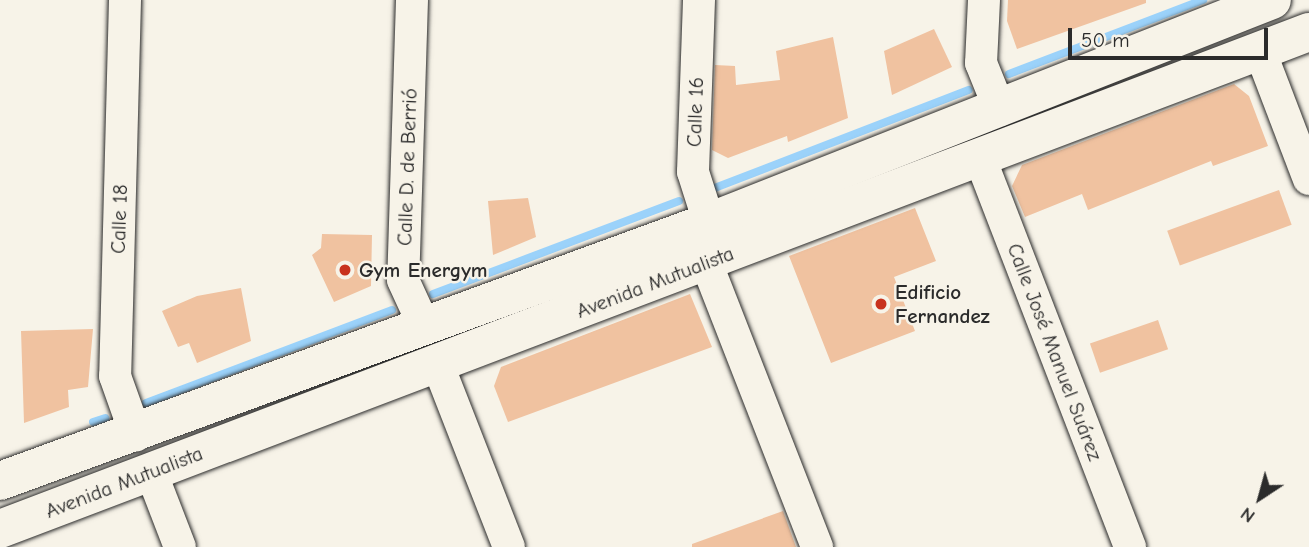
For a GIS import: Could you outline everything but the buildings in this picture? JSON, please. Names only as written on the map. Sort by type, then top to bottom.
[{"type":"main road","name":"Avenida Mutualista","points":[[1,483],[709,222],[1000,110],[1272,0]]},
{"type":"main road","name":"Avenida Mutualista","points":[[0,530],[1309,32]]},
{"type":"street","name":"Calle 18","points":[[125,0],[115,376],[136,435]]},
{"type":"street","name":"Calle D. de Berrió","points":[[412,0],[403,279],[425,328]]},
{"type":"street","name":"Calle 16","points":[[699,0],[693,172],[709,222]]},
{"type":"street","points":[[984,0],[981,63],[1000,110]]},
{"type":"street","points":[[1260,51],[1309,179]]},
{"type":"street","name":"Calle José Manuel Suárez","points":[[980,158],[1130,547]]},
{"type":"street","points":[[706,262],[817,547]]},
{"type":"street","points":[[439,365],[509,547]]},
{"type":"street","points":[[151,472],[180,547]]},
{"type":"waterway","points":[[1009,74],[1203,0]]},
{"type":"waterway","points":[[712,189],[969,90]]},
{"type":"waterway","points":[[433,294],[679,201]]},
{"type":"waterway","points":[[146,403],[392,310]]},
{"type":"waterway","points":[[93,422],[105,418]]},
{"type":"place","name":"Gym Energym","points":[[345,270]]},
{"type":"place","name":"Edificio Fernandez","points":[[881,304]]}]
